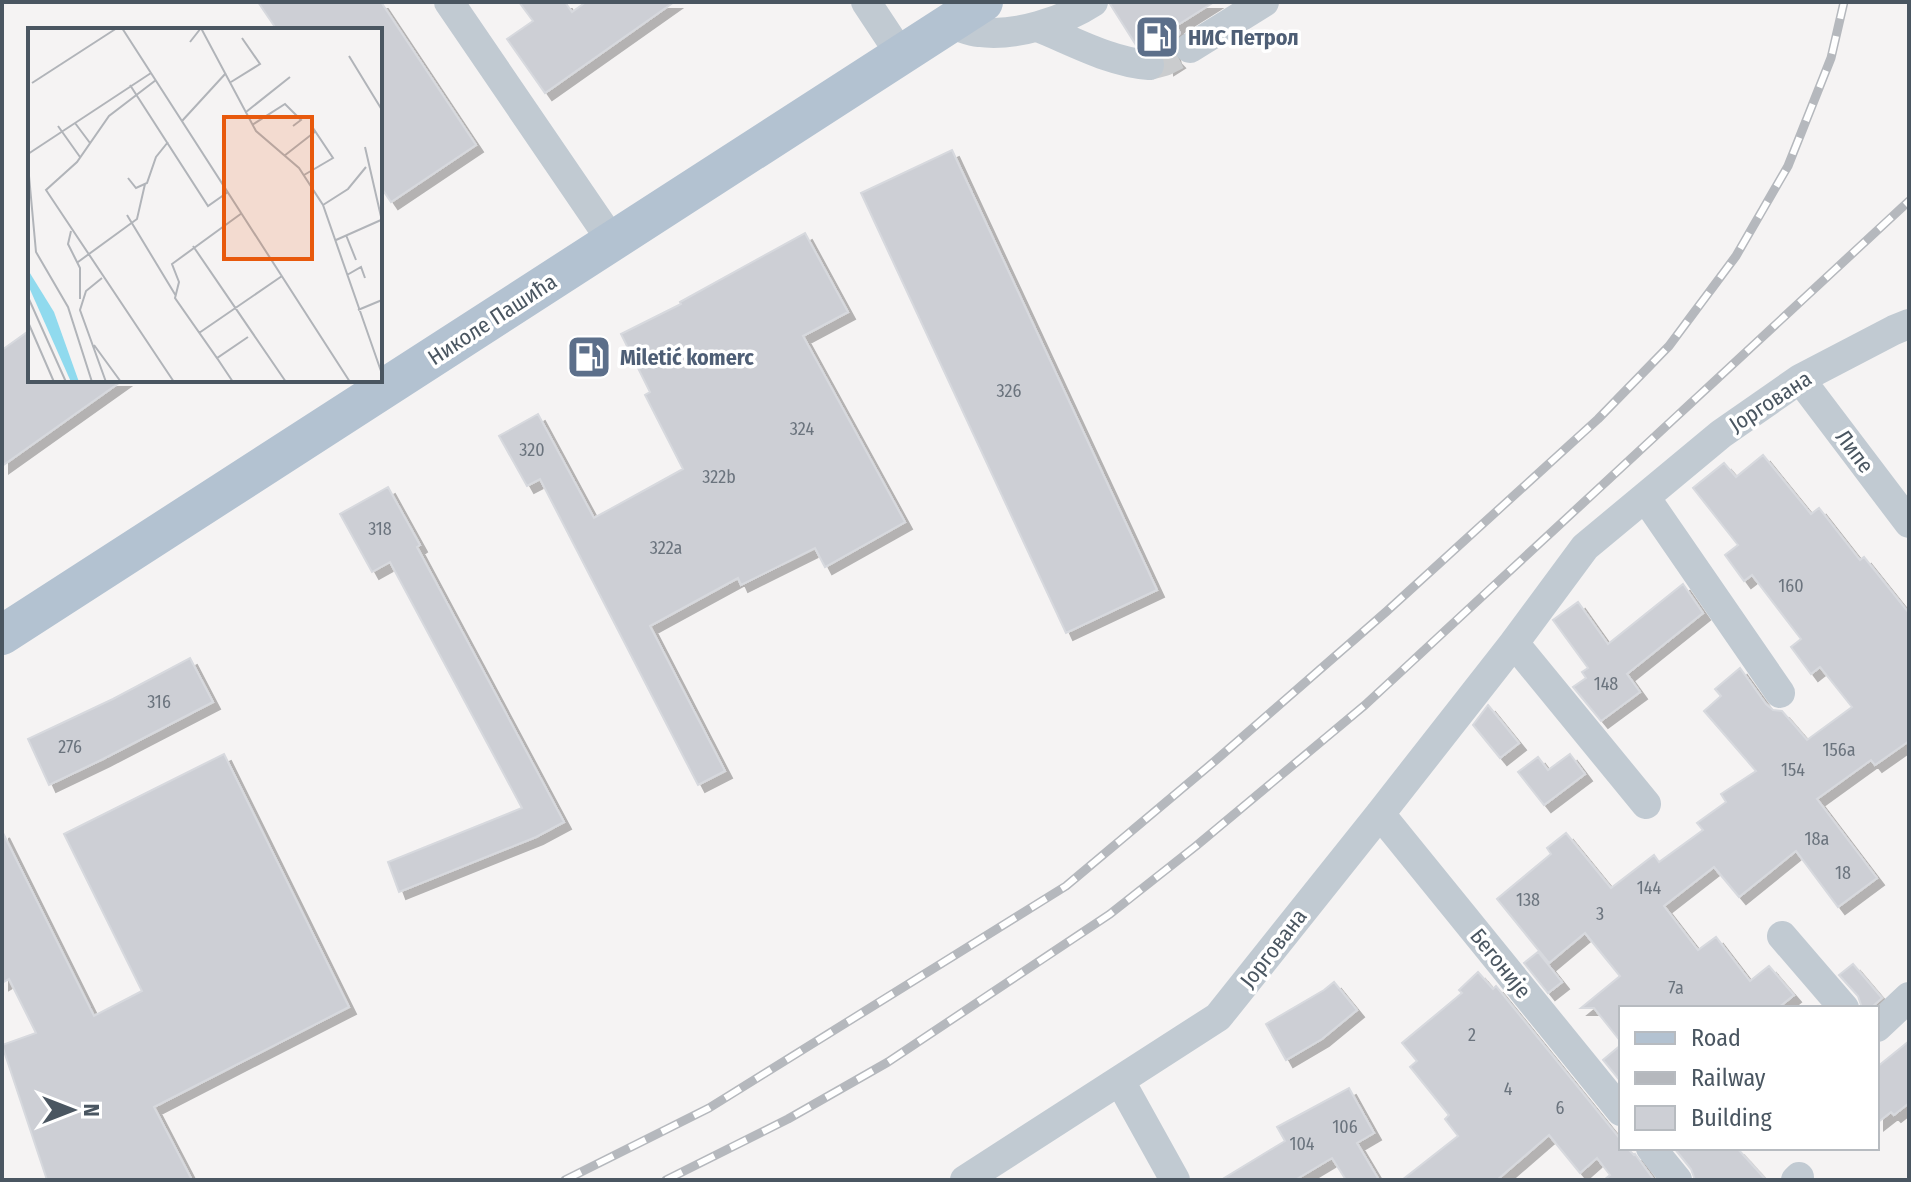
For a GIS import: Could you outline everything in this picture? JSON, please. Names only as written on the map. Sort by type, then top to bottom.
[{"type":"main road","name":"Николе Пашића","points":[[2,635],[983,2]]},
{"type":"street","points":[[449,2],[612,241]]},
{"type":"street","points":[[866,2],[901,55]]},
{"type":"street","points":[[949,24],[980,32],[1038,27],[1093,2]]},
{"type":"street","points":[[1190,48],[1264,2]]},
{"type":"street","points":[[1038,27],[1108,56],[1149,65]]},
{"type":"street","name":"Јоргована","points":[[965,1180],[1218,1017],[1514,643],[1585,547],[1721,434],[1800,379],[1909,324]]},
{"type":"street","name":"Липе","points":[[1800,379],[1909,523]]},
{"type":"street","points":[[1645,497],[1780,693]]},
{"type":"street","points":[[1514,643],[1646,804]]},
{"type":"street","name":"Бегоније","points":[[1380,814],[1619,1109]]},
{"type":"street","points":[[1782,936],[1842,1006]]},
{"type":"street","points":[[1879,1025],[1909,997]]},
{"type":"street","points":[[1120,1081],[1175,1180]]},
{"type":"street","points":[[1653,1150],[1677,1180]]},
{"type":"building","points":[[258,2],[381,2],[476,145],[391,202],[382,189],[382,28],[276,28]]},
{"type":"building","points":[[519,2],[565,2],[572,12],[586,2],[674,2],[545,93],[507,39],[533,21]]},
{"type":"building","name":"НИС Петрол","points":[[1111,2],[1214,2],[1176,26],[1180,33],[1172,49],[1178,61],[1167,68],[1161,51],[1136,45]]},
{"type":"building","points":[[952,150],[1157,590],[1066,633],[861,193]]},
{"type":"building","points":[[805,233],[848,312],[803,336],[905,522],[825,567],[815,548],[741,585],[738,578],[650,626],[725,771],[698,785],[540,479],[527,486],[499,436],[538,414],[594,518],[683,469],[645,395],[650,392],[621,334],[681,304]]},
{"type":"building","points":[[28,331],[28,382],[120,382],[2,466],[2,350]]},
{"type":"building","points":[[1763,455],[1811,514],[1819,508],[1860,560],[1864,557],[1909,613],[1909,741],[1875,765],[1871,760],[1817,799],[1877,878],[1838,907],[1796,851],[1739,897],[1714,867],[1664,906],[1698,950],[1716,937],[1750,981],[1769,966],[1794,995],[1780,1006],[1619,1006],[1619,1039],[1594,1008],[1581,1008],[1620,976],[1585,933],[1549,963],[1497,899],[1551,854],[1547,848],[1566,833],[1611,888],[1654,855],[1659,862],[1703,830],[1697,823],[1726,802],[1721,794],[1756,771],[1704,711],[1721,696],[1715,689],[1740,668],[1766,704],[1773,710],[1782,711],[1807,740],[1852,707],[1820,667],[1811,674],[1791,647],[1801,639],[1752,575],[1744,581],[1725,555],[1738,545],[1693,488],[1724,463],[1736,477]]},
{"type":"building","points":[[388,487],[564,822],[536,837],[399,892],[388,862],[522,808],[390,562],[372,572],[340,514]]},
{"type":"building","points":[[1683,584],[1703,613],[1627,674],[1640,692],[1601,721],[1573,687],[1586,678],[1582,672],[1588,668],[1553,620],[1578,602],[1608,644]]},
{"type":"building","points":[[190,658],[213,702],[49,785],[28,739]]},
{"type":"building","points":[[1488,705],[1519,743],[1500,758],[1473,725]]},
{"type":"building","points":[[224,754],[349,1007],[154,1107],[192,1180],[47,1180],[2,1045],[36,1033],[9,979],[2,983],[2,831],[94,1016],[142,991],[64,834]]},
{"type":"building","points":[[1570,754],[1585,774],[1544,805],[1518,772],[1538,757],[1548,770]]},
{"type":"building","points":[[1538,952],[1562,982],[1548,993],[1524,963]]},
{"type":"building","points":[[1853,964],[1882,998],[1873,1006],[1861,1006],[1858,996],[1839,975]]},
{"type":"building","points":[[1478,972],[1493,989],[1496,986],[1619,1138],[1619,1150],[1629,1150],[1635,1154],[1654,1180],[1604,1180],[1610,1175],[1597,1158],[1580,1173],[1549,1135],[1497,1180],[1402,1180],[1458,1136],[1445,1119],[1449,1115],[1410,1067],[1417,1061],[1402,1043],[1462,993],[1459,990]]},
{"type":"building","points":[[1334,982],[1357,1010],[1322,1039],[1286,1060],[1266,1024]]},
{"type":"building","points":[[1909,1041],[1909,1103],[1879,1121],[1879,1065]]},
{"type":"building","points":[[1619,1047],[1619,1080],[1603,1060]]},
{"type":"building","points":[[1349,1088],[1374,1133],[1357,1143],[1379,1180],[1346,1180],[1332,1158],[1295,1180],[1221,1180],[1285,1141],[1277,1127]]},
{"type":"building","points":[[1676,1150],[1739,1150],[1766,1180],[1695,1180],[1691,1169]]},
{"type":"tunnel","points":[[1149,65],[1190,48]]},
{"type":"railway","points":[[565,1180],[709,1108],[1066,886],[1387,611],[1598,419],[1669,346],[1736,256],[1788,166],[1831,58],[1844,2]]},
{"type":"railway","points":[[666,1180],[788,1119],[888,1062],[1110,914],[1365,705],[1909,201]]},
{"type":"place","name":"НИС Петрол","points":[[1157,37]]},
{"type":"place","name":"Miletić komerc","points":[[589,357]]}]
